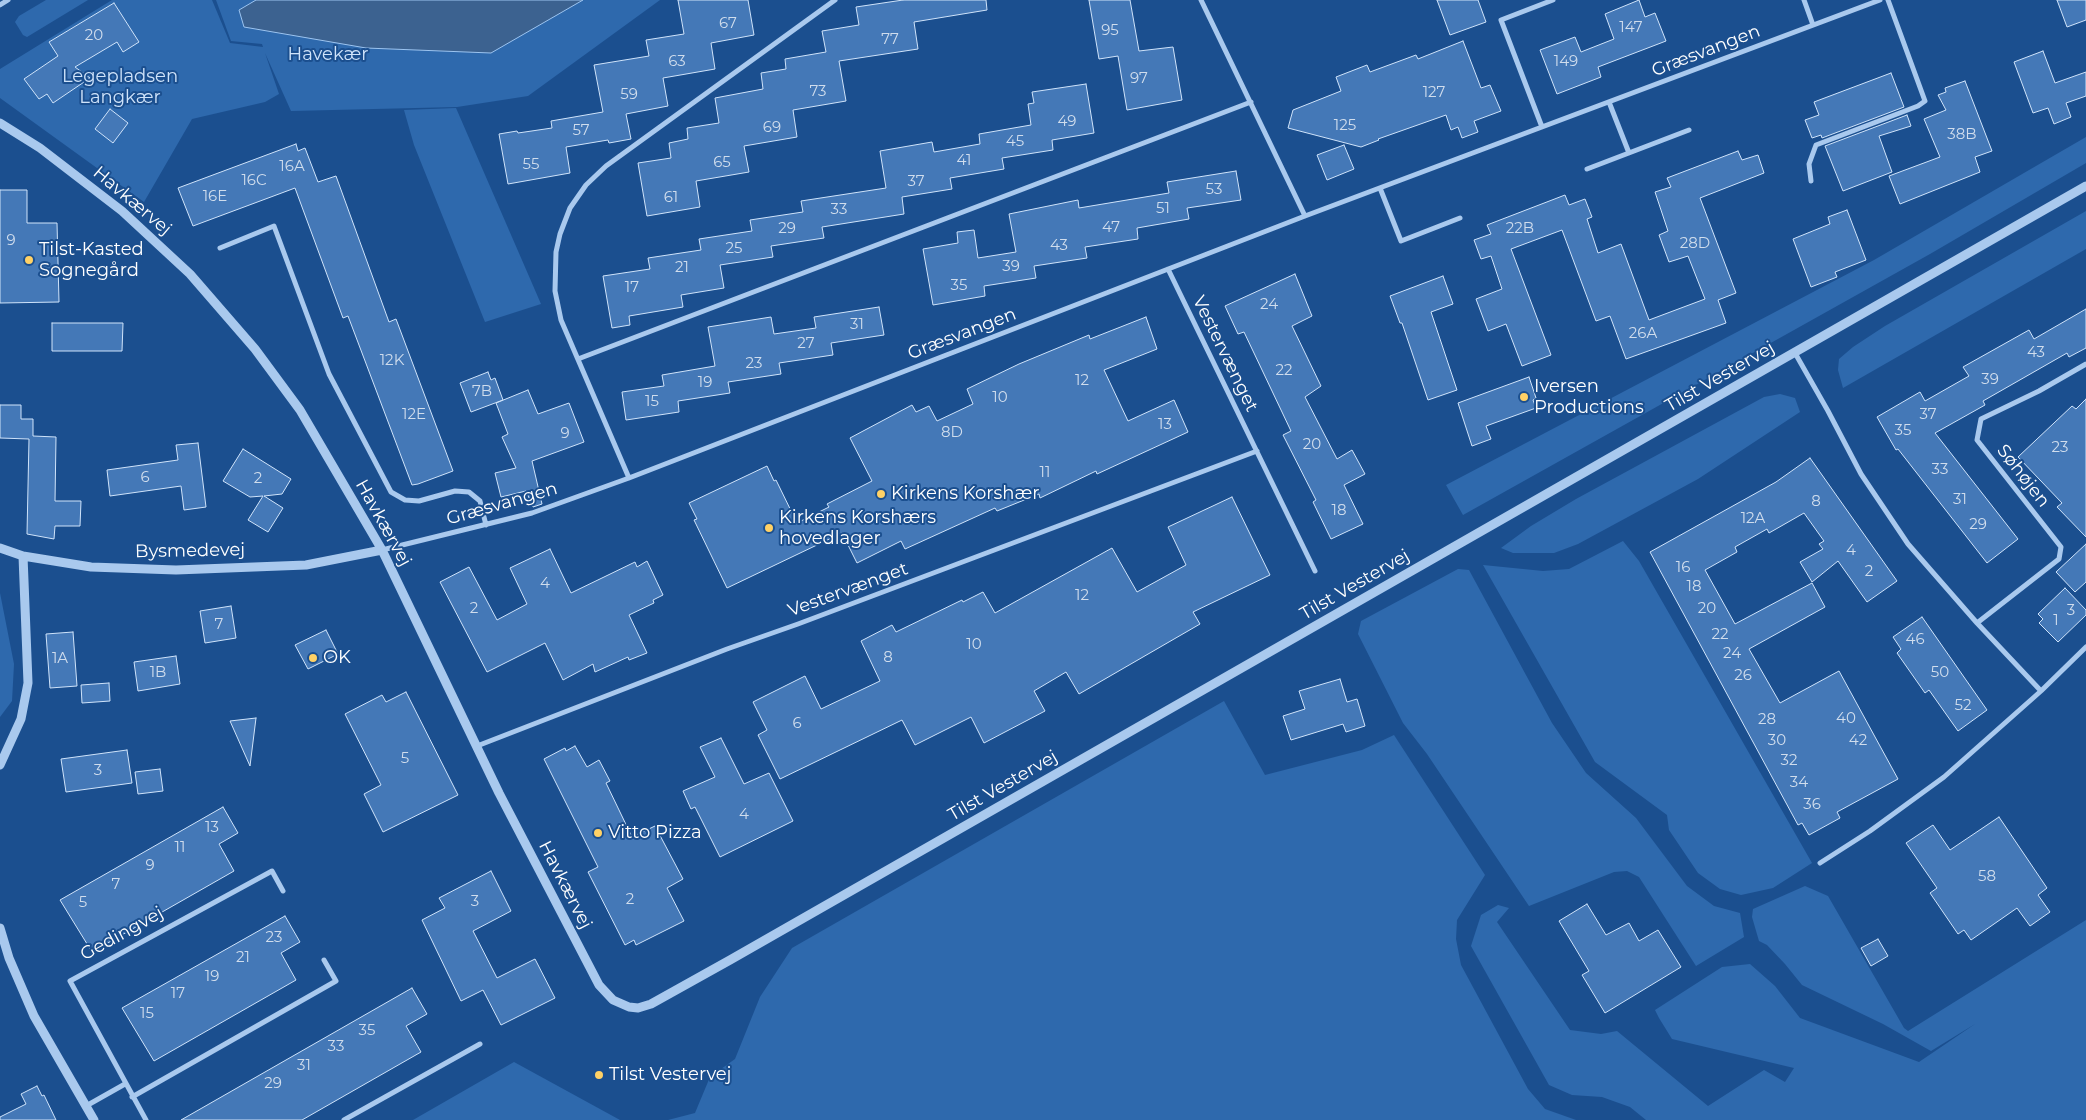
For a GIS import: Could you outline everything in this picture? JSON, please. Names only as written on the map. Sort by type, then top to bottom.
[{"type":"street","points":[[0,5],[8,0]]},
{"type":"street","points":[[629,478],[562,320],[555,291],[556,252],[560,234],[570,208],[586,185],[606,166],[835,0]]},
{"type":"street","points":[[1201,0],[1305,216]]},
{"type":"street","points":[[1542,127],[1501,20],[1554,0]]},
{"type":"street","points":[[1804,0],[1813,25]]},
{"type":"street","name":"Græsvangen","points":[[382,550],[532,512],[629,478],[1305,216],[1880,0]]},
{"type":"street","points":[[1811,181],[1809,164],[1816,145],[1918,106],[1924,101],[1888,0]]},
{"type":"street","points":[[578,359],[1251,102]]},
{"type":"street","points":[[1609,102],[1629,153]]},
{"type":"street","name":"Havkærvej","points":[[0,123],[40,148],[122,210],[190,274],[255,349],[300,410],[382,550],[477,746],[599,985],[613,1000],[629,1007],[638,1008]]},
{"type":"street","points":[[1587,169],[1689,130]]},
{"type":"street","name":"Tilst Vestervej","points":[[638,1008],[651,1004],[730,960],[2086,186]]},
{"type":"street","points":[[1380,188],[1401,241],[1460,218]]},
{"type":"street","name":"Havkærvej","points":[[220,248],[274,226],[329,374],[391,492],[405,500],[420,501],[455,491],[469,492],[480,501],[486,525]]},
{"type":"street","name":"Vestervænget","points":[[1168,269],[1315,571]]},
{"type":"street","points":[[1795,353],[1861,474],[1908,544],[1977,623],[2041,691]]},
{"type":"street","name":"Søhøjen","points":[[1977,623],[2059,559],[2062,547],[1977,440],[1981,419],[2039,391],[2086,364]]},
{"type":"street","name":"Vestervænget","points":[[477,746],[727,649],[1257,451]]},
{"type":"street","name":"Bysmedevej","points":[[0,548],[23,556],[91,567],[176,570],[306,565],[382,550]]},
{"type":"street","points":[[0,765],[21,719],[28,683],[23,556]]},
{"type":"street","points":[[1820,863],[1870,831],[1944,776],[2041,691],[2086,647]]},
{"type":"street","name":"Gedingvej","points":[[146,1120],[70,982],[272,871],[283,891]]},
{"type":"street","points":[[0,928],[34,1016],[94,1120]]},
{"type":"street","points":[[132,1097],[336,981],[324,960]]},
{"type":"street","points":[[344,1120],[480,1044]]},
{"type":"street","points":[[86,1106],[125,1084]]},
{"type":"green space","points":[[46,0],[88,0],[27,37],[23,35],[15,22],[19,16]]},
{"type":"green space","points":[[112,0],[212,0],[230,43],[263,47],[262,44],[231,41],[216,0],[660,0],[528,96],[457,107],[291,111],[265,53],[279,94],[265,102],[192,119],[144,202],[0,98],[0,69]]},
{"type":"green space","points":[[456,108],[541,304],[485,322],[414,145],[404,110]]},
{"type":"green space","points":[[2086,137],[2086,163],[1930,254],[1463,515],[1446,485],[1874,260]]},
{"type":"green space","points":[[2086,211],[2086,249],[1843,388],[1838,370],[1839,359],[1853,347],[1885,326]]},
{"type":"green space","points":[[1780,394],[1795,398],[1800,412],[1698,479],[1578,544],[1554,553],[1513,553],[1501,548],[1531,526],[1576,499],[1764,397]]},
{"type":"green space","points":[[1623,541],[1639,561],[1812,863],[1773,888],[1741,895],[1720,889],[1698,873],[1669,830],[1667,815],[1595,762],[1483,565],[1543,571],[1569,569]]},
{"type":"green space","points":[[1458,569],[1469,570],[1552,723],[1586,773],[1636,818],[1687,886],[1714,906],[1740,913],[1744,937],[1696,966],[1639,877],[1627,871],[1614,872],[1529,906],[1427,754],[1403,723],[1358,634],[1361,621]]},
{"type":"green space","points":[[0,593],[14,664],[12,701],[0,717]]},
{"type":"green space","points":[[1224,701],[1265,775],[1362,750],[1394,735],[1485,875],[1457,920],[1456,939],[1461,965],[1528,1089],[1545,1109],[1576,1120],[668,1120],[695,1113],[710,1077],[735,1059],[760,997],[792,948]]},
{"type":"green space","points":[[1805,886],[1828,896],[1904,1028],[1908,1031],[2086,920],[2086,1120],[1646,1120],[1630,1107],[1602,1097],[1572,1095],[1549,1085],[1471,946],[1481,915],[1498,905],[1509,908],[1497,922],[1570,1030],[1601,1034],[1617,1031],[1708,1106],[1764,1070],[1785,1082],[1794,1068],[1672,1039],[1655,1010],[1722,967],[1750,964],[1775,986],[1800,1018],[1919,1062],[1975,1024],[1931,1051],[1883,1024],[1802,985],[1767,945],[1759,941],[1752,917],[1753,909]]},
{"type":"green space","points":[[514,1062],[620,1120],[413,1120]]},
{"type":"shaded area","points":[[256,0],[583,0],[491,53],[366,48],[244,27],[239,10]]},
{"type":"building","points":[[678,0],[748,0],[754,35],[711,43],[715,69],[663,78],[668,106],[626,114],[631,139],[609,143],[608,140],[566,147],[570,173],[508,184],[499,134],[552,128],[551,121],[603,112],[594,65],[649,56],[646,40],[684,34]]},
{"type":"building","points":[[903,0],[986,0],[987,10],[914,22],[918,49],[839,61],[846,101],[793,110],[797,137],[744,146],[749,172],[696,181],[700,207],[647,216],[638,163],[671,158],[669,143],[688,139],[687,128],[719,123],[715,98],[763,89],[761,73],[786,69],[785,59],[826,52],[822,31],[859,25],[856,7]]},
{"type":"building","points":[[1089,0],[1130,0],[1139,51],[1173,47],[1182,100],[1127,110],[1118,56],[1099,59]]},
{"type":"building","points":[[1437,0],[1478,0],[1486,22],[1450,35]]},
{"type":"building","points":[[1639,0],[1645,17],[1655,13],[1666,41],[1598,67],[1601,77],[1557,94],[1540,50],[1575,37],[1581,52],[1614,39],[1605,14]]},
{"type":"building","points":[[2057,0],[2086,0],[2086,20],[2067,27]]},
{"type":"building","points":[[114,3],[139,42],[123,52],[117,42],[75,67],[90,78],[53,103],[47,94],[39,99],[24,79],[58,56],[49,42]]},
{"type":"building","points":[[1463,41],[1481,88],[1490,85],[1501,111],[1474,121],[1478,132],[1462,138],[1458,127],[1451,130],[1446,115],[1361,147],[1288,128],[1293,110],[1341,91],[1336,77],[1367,65],[1370,72],[1416,55],[1418,59]]},
{"type":"building","points":[[2043,51],[2055,83],[2086,72],[2086,96],[2066,103],[2071,117],[2054,124],[2048,108],[2033,113],[2014,62]]},
{"type":"building","points":[[1891,73],[1904,107],[1822,138],[1821,135],[1812,138],[1805,120],[1819,115],[1814,102]]},
{"type":"building","points":[[1965,81],[1992,151],[1975,157],[1980,172],[1900,204],[1889,176],[1940,157],[1924,119],[1946,110],[1938,95],[1946,92],[1945,88]]},
{"type":"building","points":[[1086,84],[1094,133],[1052,140],[1053,150],[1002,158],[1004,169],[950,178],[952,189],[902,197],[904,214],[822,227],[824,238],[771,246],[773,257],[720,265],[724,288],[681,295],[683,307],[629,316],[630,325],[612,328],[603,276],[650,269],[648,258],[701,250],[699,239],[752,231],[750,220],[803,212],[801,201],[886,188],[880,151],[932,142],[934,152],[980,144],[979,134],[1031,125],[1028,104],[1034,103],[1032,92]]},
{"type":"building","points":[[110,109],[128,123],[113,143],[95,129]]},
{"type":"building","points":[[1907,115],[1911,126],[1879,136],[1892,172],[1843,191],[1825,146]]},
{"type":"building","points":[[296,144],[298,151],[305,148],[318,182],[336,176],[389,322],[396,319],[453,471],[412,485],[348,316],[343,318],[295,188],[193,226],[178,188]]},
{"type":"building","points":[[1344,145],[1354,169],[1327,180],[1317,155]]},
{"type":"building","points":[[1738,151],[1742,160],[1758,155],[1764,173],[1700,198],[1736,293],[1718,300],[1726,323],[1626,359],[1610,316],[1596,321],[1562,230],[1511,249],[1551,355],[1522,366],[1506,324],[1488,331],[1476,299],[1502,289],[1491,256],[1481,259],[1474,240],[1491,234],[1487,225],[1565,195],[1569,205],[1585,199],[1592,217],[1587,219],[1598,253],[1621,244],[1649,320],[1705,299],[1688,256],[1669,262],[1659,235],[1668,231],[1655,192],[1671,187],[1667,178]]},
{"type":"building","points":[[1236,171],[1241,200],[1187,208],[1189,219],[1137,228],[1138,239],[1085,247],[1087,258],[1034,266],[1036,278],[984,286],[985,296],[933,305],[923,249],[958,243],[957,232],[974,230],[978,258],[1016,252],[1009,214],[1078,200],[1079,208],[1169,193],[1167,182]]},
{"type":"building","name":"Tilst-Kasted Sognegård","points":[[0,190],[27,190],[27,223],[57,223],[59,302],[0,303]]},
{"type":"building","points":[[1847,210],[1866,260],[1835,272],[1837,277],[1811,287],[1793,239],[1830,224],[1828,217]]},
{"type":"building","points":[[1295,274],[1312,316],[1292,326],[1321,386],[1305,397],[1337,459],[1352,450],[1365,474],[1344,485],[1363,524],[1331,539],[1313,502],[1316,500],[1283,435],[1291,431],[1244,332],[1238,334],[1225,306]]},
{"type":"building","points":[[1443,276],[1453,304],[1431,312],[1457,390],[1428,400],[1402,323],[1400,323],[1390,296]]},
{"type":"building","points":[[879,307],[884,335],[831,343],[833,355],[779,363],[781,374],[728,382],[730,393],[678,401],[679,412],[626,420],[622,392],[664,386],[662,375],[715,366],[708,327],[771,317],[774,334],[816,328],[814,317]]},
{"type":"building","points":[[2086,309],[2086,348],[2069,357],[2067,353],[1983,401],[1985,405],[1935,433],[2018,539],[1987,563],[1898,449],[1896,450],[1877,417],[1920,392],[1925,401],[1969,376],[1963,367],[2029,330],[2034,339]]},
{"type":"building","points":[[1146,317],[1157,349],[1104,370],[1128,421],[1174,400],[1188,432],[1097,474],[1096,471],[1040,498],[1039,494],[997,511],[995,508],[905,549],[901,541],[857,563],[842,533],[727,588],[694,520],[697,519],[689,503],[767,466],[797,523],[829,507],[827,504],[872,481],[850,438],[912,405],[916,412],[929,406],[937,421],[973,404],[967,389],[1019,364],[1089,335],[1090,339]]},
{"type":"building","points":[[52,323],[123,323],[122,351],[52,351]]},
{"type":"building","points":[[488,372],[491,380],[495,378],[503,400],[471,412],[460,383]]},
{"type":"building","points":[[1529,377],[1536,398],[1533,400],[1536,408],[1486,426],[1491,439],[1472,446],[1458,403]]},
{"type":"building","points":[[528,390],[538,414],[569,403],[584,442],[532,461],[542,504],[533,507],[526,491],[501,497],[495,473],[516,468],[502,437],[508,434],[496,403]]},
{"type":"building","points":[[2086,399],[2086,537],[2057,507],[2062,503],[2018,457],[2072,406],[2076,409]]},
{"type":"building","points":[[0,405],[21,405],[21,419],[33,419],[33,436],[56,437],[55,501],[81,501],[80,526],[55,526],[54,539],[27,534],[29,439],[0,438]]},
{"type":"building","points":[[198,443],[206,507],[184,510],[181,486],[110,496],[107,470],[178,460],[176,445]]},
{"type":"building","points":[[243,449],[291,479],[282,494],[264,496],[283,508],[268,532],[248,520],[263,496],[250,497],[223,481]]},
{"type":"building","points":[[1810,458],[1897,581],[1867,602],[1838,561],[1812,582],[1800,562],[1823,549],[1819,544],[1824,541],[1804,513],[1769,533],[1767,529],[1735,547],[1737,552],[1705,570],[1735,624],[1812,583],[1825,607],[1749,649],[1780,703],[1839,671],[1898,779],[1837,812],[1840,818],[1809,835],[1802,823],[1798,825],[1650,552],[1776,482]]},
{"type":"building","points":[[1232,497],[1270,575],[1193,612],[1200,624],[1079,694],[1066,672],[1034,691],[1045,711],[984,743],[971,717],[915,745],[902,720],[780,779],[758,735],[767,730],[753,702],[805,676],[821,709],[880,681],[861,641],[892,625],[896,632],[962,600],[963,602],[983,592],[995,613],[1112,548],[1137,592],[1186,565],[1168,527]]},
{"type":"building","points":[[2086,544],[2086,582],[2075,592],[2056,572]]},
{"type":"building","points":[[550,549],[571,593],[635,562],[637,567],[647,561],[663,595],[653,600],[654,603],[629,615],[647,653],[629,660],[628,657],[595,672],[593,664],[563,680],[545,643],[487,672],[440,582],[469,567],[497,620],[527,604],[510,568]]},
{"type":"building","points":[[2065,588],[2086,610],[2086,615],[2058,642],[2039,623],[2043,619],[2038,614]]},
{"type":"building","points":[[231,606],[236,638],[205,643],[200,611]]},
{"type":"building","points":[[1922,617],[1987,710],[1958,731],[1929,690],[1925,693],[1897,653],[1901,649],[1893,637]]},
{"type":"building","points":[[326,630],[338,654],[308,669],[295,645]]},
{"type":"building","points":[[73,632],[77,686],[50,688],[46,634]]},
{"type":"building","points":[[176,656],[180,684],[138,691],[134,662]]},
{"type":"building","points":[[1340,679],[1347,702],[1357,699],[1365,726],[1346,732],[1343,724],[1291,740],[1283,716],[1305,709],[1299,691]]},
{"type":"building","points":[[109,683],[110,701],[82,703],[81,685]]},
{"type":"building","points":[[406,692],[458,795],[383,832],[364,794],[381,785],[345,714],[382,695],[386,702]]},
{"type":"building","points":[[256,718],[250,766],[230,721]]},
{"type":"building","points":[[721,738],[744,784],[769,773],[793,821],[720,857],[695,807],[691,809],[683,791],[715,777],[700,747]]},
{"type":"building","points":[[575,746],[587,767],[599,760],[610,781],[606,783],[632,837],[655,826],[683,879],[667,888],[684,921],[636,945],[634,940],[625,945],[588,872],[598,867],[544,759],[565,748],[566,751]]},
{"type":"building","points":[[127,750],[132,783],[66,792],[61,759]]},
{"type":"building","points":[[160,769],[163,791],[138,794],[135,772]]},
{"type":"building","points":[[223,807],[238,833],[219,844],[234,871],[92,952],[60,900]]},
{"type":"building","points":[[1999,817],[2047,888],[2038,895],[2050,912],[2030,926],[2017,908],[1971,940],[1964,930],[1958,934],[1930,893],[1937,888],[1906,843],[1933,825],[1950,850]]},
{"type":"building","points":[[491,871],[511,911],[473,931],[497,978],[535,959],[555,998],[501,1025],[483,990],[461,1001],[422,920],[445,908],[439,898]]},
{"type":"building","points":[[1587,904],[1606,935],[1629,923],[1639,941],[1658,930],[1681,967],[1605,1013],[1582,975],[1589,971],[1559,921]]},
{"type":"building","points":[[285,916],[300,942],[281,953],[296,980],[154,1061],[122,1008]]},
{"type":"building","points":[[1878,939],[1888,956],[1871,966],[1861,948]]},
{"type":"building","points":[[412,988],[427,1014],[406,1026],[421,1052],[302,1120],[181,1120]]},
{"type":"building","points":[[37,1086],[42,1096],[44,1095],[56,1120],[0,1120],[0,1117],[26,1104],[21,1094]]},
{"type":"place","name":"Tilst-Kasted Sognegård","points":[[29,260]]},
{"type":"place","name":"Iversen Productions","points":[[1524,397]]},
{"type":"place","name":"Kirkens Korshær","points":[[881,494]]},
{"type":"place","name":"Kirkens Korshærs hovedlager","points":[[769,528]]},
{"type":"place","name":"OK","points":[[313,658]]},
{"type":"place","name":"Vitto Pizza","points":[[598,833]]},
{"type":"place","name":"Tilst Vestervej","points":[[599,1075]]},
{"type":"park label","name":"Havekær","points":[[328,55]]},
{"type":"park label","name":"Legepladsen Langkær","points":[[120,87]]}]
